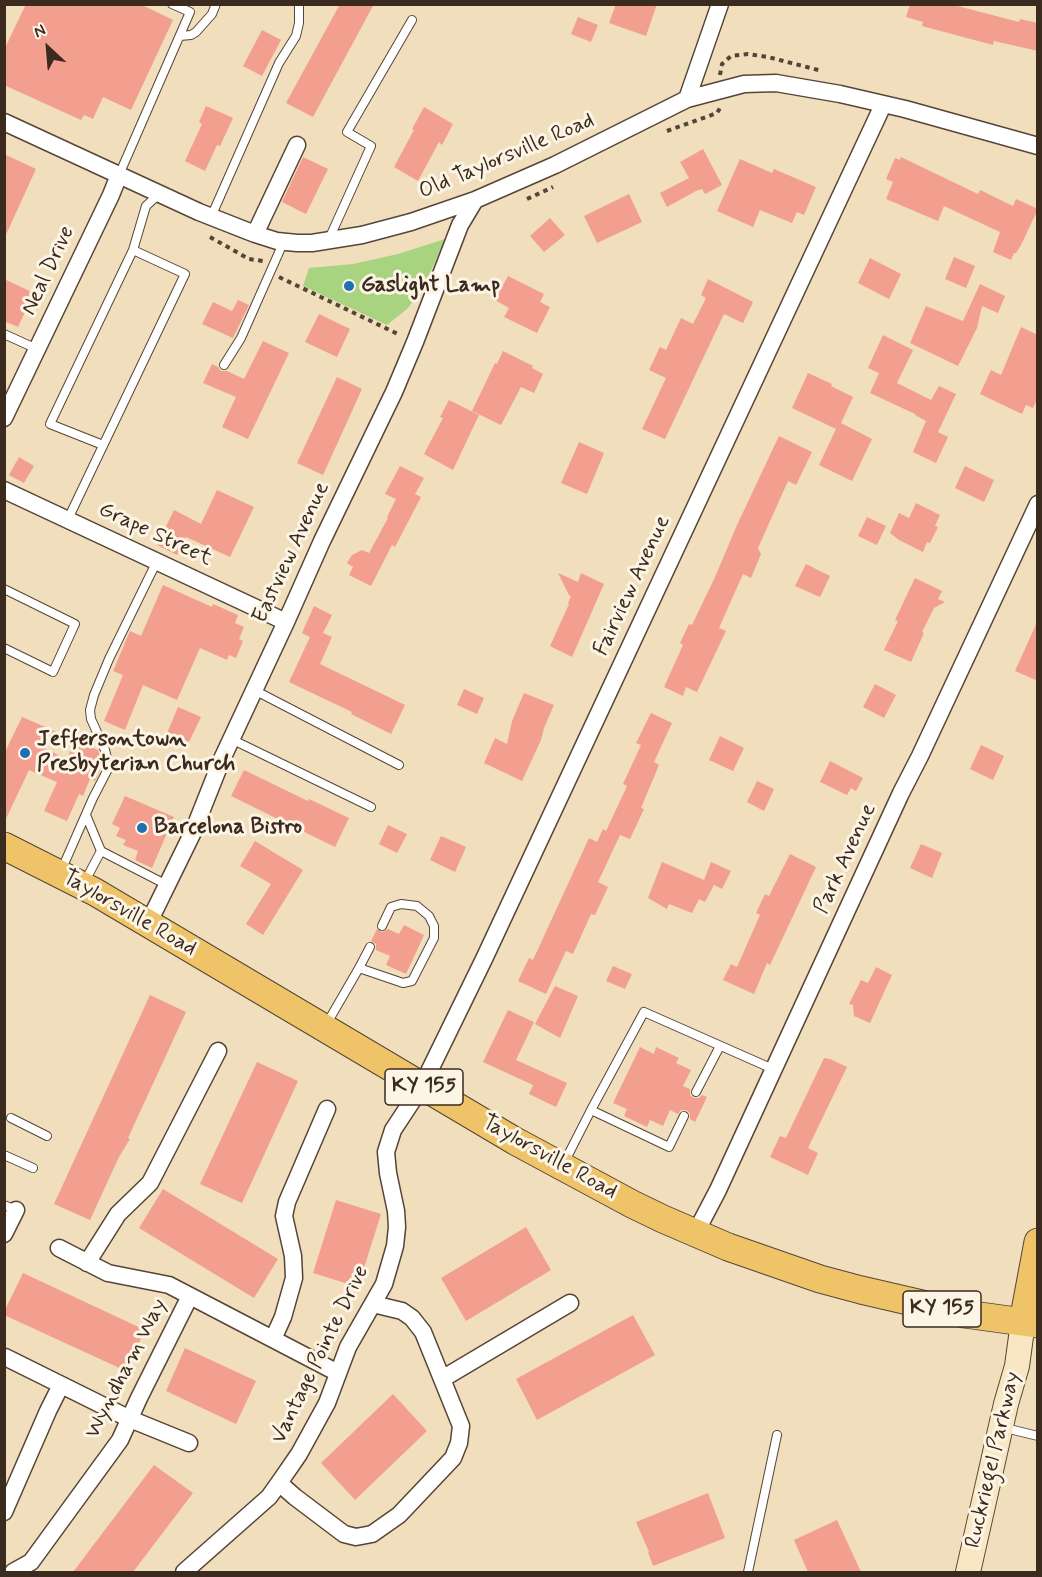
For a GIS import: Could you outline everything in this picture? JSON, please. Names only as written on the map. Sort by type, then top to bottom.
[{"type":"main road","name":"Taylorsville Road","points":[[4,846],[71,880],[515,1141],[632,1204],[728,1247],[820,1279],[965,1314],[1030,1323]]},
{"type":"main road","name":"Ruckriegel Parkway","points":[[968,1572],[1001,1427],[1030,1323],[1038,1242]]},
{"type":"street","points":[[687,99],[720,4]]},
{"type":"street","name":"Old Taylorsville Road","points":[[4,122],[211,217],[255,234],[284,241],[312,243],[362,235],[411,222],[475,200],[555,165],[687,99],[744,84],[776,83],[840,94],[905,109],[1038,146]]},
{"type":"street","name":"Fairview Avenue","points":[[423,1086],[883,105]]},
{"type":"street","points":[[255,234],[297,145]]},
{"type":"street","name":"Neal Drive","points":[[4,418],[119,175]]},
{"type":"street","name":"Eastview Avenue","points":[[147,924],[193,832],[231,739],[322,541],[394,392],[460,225],[475,200]]},
{"type":"street","name":"Grape Street","points":[[4,490],[286,622]]},
{"type":"street","name":"Park Avenue","points":[[696,1232],[1038,504]]},
{"type":"street","points":[[87,1263],[118,1214],[150,1183],[218,1051]]},
{"type":"street","name":"Vantage Pointe Drive","points":[[184,1572],[269,1497],[299,1454],[327,1403],[348,1347],[384,1284],[395,1246],[397,1227],[386,1152],[393,1130],[423,1086]]},
{"type":"street","points":[[273,1339],[283,1317],[294,1278],[293,1256],[284,1216],[287,1202],[327,1109]]},
{"type":"street","points":[[4,1234],[10,1207]]},
{"type":"street","points":[[59,1248],[108,1273],[169,1285],[338,1373]]},
{"type":"street","name":"Wyndham Way","points":[[13,1572],[32,1562],[120,1440],[190,1296]]},
{"type":"street","points":[[442,1379],[570,1303]]},
{"type":"street","points":[[279,1483],[344,1534],[356,1537],[372,1534],[399,1515],[453,1458],[459,1443],[461,1426],[423,1332],[412,1318],[402,1311],[373,1304]]},
{"type":"street","points":[[5,1357],[130,1419],[189,1443]]},
{"type":"street","points":[[4,1512],[61,1385]]},
{"type":"lane","points":[[119,175],[190,12],[172,4]]},
{"type":"lane","points":[[180,36],[196,32],[212,14],[216,4]]},
{"type":"lane","points":[[211,217],[279,63],[296,36],[299,23],[298,4]]},
{"type":"lane","points":[[329,240],[371,146],[347,132],[412,20]]},
{"type":"lane","points":[[103,445],[50,424],[133,250],[146,206],[159,194]]},
{"type":"lane","points":[[224,365],[241,338],[284,241]]},
{"type":"lane","points":[[68,519],[185,274],[133,250]]},
{"type":"lane","points":[[4,346],[7,335],[37,349]]},
{"type":"lane","points":[[71,880],[86,815],[109,767],[105,750],[91,719],[90,710],[94,695],[117,641],[157,561]]},
{"type":"lane","points":[[4,589],[75,624],[53,672],[4,648]]},
{"type":"lane","points":[[254,690],[399,765]]},
{"type":"lane","points":[[231,739],[371,807]]},
{"type":"lane","points":[[86,815],[101,851],[167,885]]},
{"type":"lane","points":[[71,880],[101,851]]},
{"type":"lane","points":[[359,968],[403,983],[412,981],[434,938],[434,926],[429,916],[417,906],[401,904],[391,907],[382,926]]},
{"type":"lane","points":[[325,1028],[370,947]]},
{"type":"lane","points":[[562,1167],[644,1012],[774,1068]]},
{"type":"lane","points":[[696,1092],[720,1046]]},
{"type":"lane","points":[[591,1110],[669,1147],[684,1116]]},
{"type":"lane","points":[[11,1118],[46,1136]]},
{"type":"lane","points":[[4,1155],[33,1168]]},
{"type":"lane","points":[[1001,1427],[1038,1436]]},
{"type":"lane","points":[[748,1572],[777,1435]]},
{"type":"path","points":[[271,273],[415,342]]},
{"type":"green space","points":[[445,239],[423,289],[407,309],[387,325],[303,286],[309,268],[353,264],[398,254]]},
{"type":"building","points":[[26,4],[140,4],[173,20],[131,110],[103,97],[93,119],[84,115],[81,120],[4,85],[4,50]]},
{"type":"building","points":[[340,4],[374,4],[313,117],[286,103]]},
{"type":"building","points":[[616,4],[657,4],[646,36],[609,23]]},
{"type":"building","points":[[910,4],[950,4],[1019,22],[1020,19],[1038,23],[1038,51],[994,41],[993,45],[922,26],[923,22],[906,17]]},
{"type":"building","points":[[578,17],[598,25],[591,42],[571,34]]},
{"type":"building","points":[[262,30],[281,40],[262,76],[243,66]]},
{"type":"building","points":[[206,106],[233,118],[205,171],[185,161],[202,124],[199,122]]},
{"type":"building","points":[[424,107],[453,124],[442,145],[439,142],[418,181],[394,167]]},
{"type":"building","points":[[703,149],[722,185],[705,194],[702,189],[696,191],[667,207],[660,193],[689,178],[680,162]]},
{"type":"building","points":[[4,154],[36,169],[4,239]]},
{"type":"building","points":[[303,157],[328,169],[306,214],[282,202]]},
{"type":"building","points":[[901,157],[978,194],[980,190],[1013,206],[1016,199],[1038,209],[1021,245],[1011,260],[993,252],[1000,232],[944,206],[938,221],[886,199],[893,182],[886,179],[895,158],[900,160]]},
{"type":"building","points":[[740,159],[772,173],[774,169],[816,187],[804,215],[797,212],[792,223],[760,210],[753,227],[717,211]]},
{"type":"building","points":[[629,194],[642,222],[597,243],[584,216]]},
{"type":"building","points":[[550,218],[565,235],[544,252],[530,236]]},
{"type":"building","points":[[954,257],[975,266],[966,288],[945,279]]},
{"type":"building","points":[[870,258],[901,274],[889,299],[858,283]]},
{"type":"building","points":[[508,276],[544,294],[540,302],[550,307],[537,333],[504,317],[509,308],[495,300]]},
{"type":"building","points":[[4,279],[34,293],[18,327],[4,321]]},
{"type":"building","points":[[708,279],[753,302],[743,323],[724,314],[665,439],[642,429],[666,378],[649,370],[660,347],[666,350],[681,318],[693,324],[706,298],[701,295]]},
{"type":"building","points":[[980,284],[1005,296],[998,313],[982,306],[977,328],[958,366],[910,343],[926,306],[963,321]]},
{"type":"building","points":[[238,300],[249,305],[233,338],[202,324],[213,302],[232,311]]},
{"type":"building","points":[[319,314],[350,329],[337,357],[305,342]]},
{"type":"building","points":[[1021,327],[1038,335],[1038,398],[1033,408],[1026,405],[1022,414],[980,394],[991,370],[1001,375]]},
{"type":"building","points":[[883,335],[913,350],[897,383],[931,400],[939,386],[956,394],[938,432],[948,437],[936,463],[913,452],[926,421],[870,393],[879,373],[868,368]]},
{"type":"building","points":[[263,341],[289,353],[248,439],[222,427],[236,397],[203,383],[212,364],[221,371],[227,371],[244,379]]},
{"type":"building","points":[[503,351],[533,366],[532,368],[543,374],[534,393],[521,387],[501,425],[472,411]]},
{"type":"building","points":[[808,373],[853,397],[841,423],[872,439],[852,481],[819,465],[836,429],[792,408]]},
{"type":"building","points":[[337,377],[362,389],[323,475],[297,463]]},
{"type":"building","points":[[449,400],[479,415],[453,470],[424,454],[443,418],[440,417]]},
{"type":"building","points":[[779,436],[812,452],[796,485],[788,481],[758,548],[761,554],[751,578],[743,574],[719,628],[726,631],[697,692],[686,687],[683,696],[664,687],[683,645],[680,643],[689,624],[692,625],[715,577]]},
{"type":"building","points":[[579,442],[604,453],[587,494],[561,483]]},
{"type":"building","points":[[19,457],[34,466],[24,483],[9,475]]},
{"type":"building","points":[[400,466],[424,478],[415,494],[421,497],[395,547],[392,545],[371,586],[349,575],[353,567],[347,563],[352,555],[362,550],[369,553],[396,499],[385,494]]},
{"type":"building","points":[[965,466],[994,480],[984,502],[955,488]]},
{"type":"building","points":[[217,490],[254,507],[230,557],[186,537],[177,555],[157,545],[174,510],[201,524]]},
{"type":"building","points":[[916,503],[940,515],[935,526],[938,527],[923,552],[890,533],[899,513],[909,518]]},
{"type":"building","points":[[867,517],[886,526],[877,545],[858,536]]},
{"type":"building","points":[[806,564],[830,576],[820,597],[795,586]]},
{"type":"building","points":[[558,573],[578,582],[581,573],[604,584],[572,657],[550,646],[571,596]]},
{"type":"building","points":[[915,578],[942,591],[938,599],[945,602],[934,608],[911,662],[884,650]]},
{"type":"building","points":[[163,585],[212,607],[213,604],[238,615],[235,623],[244,627],[239,639],[243,641],[236,658],[229,655],[227,660],[200,648],[177,700],[143,685],[125,730],[104,721],[123,675],[113,671],[130,631],[141,636]]},
{"type":"building","points":[[314,606],[332,615],[323,633],[332,637],[320,664],[405,705],[391,734],[351,714],[352,712],[289,682],[310,637],[302,633]]},
{"type":"building","points":[[1038,620],[1038,681],[1015,671]]},
{"type":"building","points":[[875,684],[896,695],[884,718],[863,707]]},
{"type":"building","points":[[464,689],[484,698],[477,714],[457,705]]},
{"type":"building","points":[[524,693],[554,705],[522,781],[484,763],[495,738],[507,744],[512,721]]},
{"type":"building","points":[[178,707],[201,717],[189,742],[167,733]]},
{"type":"building","points":[[651,713],[672,723],[654,762],[659,765],[641,808],[644,809],[630,839],[620,835],[598,882],[608,887],[595,915],[591,914],[573,954],[566,951],[546,994],[518,981],[529,958],[533,960],[589,838],[597,842],[603,829],[606,831],[627,786],[623,784],[641,745],[636,743]]},
{"type":"building","points":[[22,717],[73,739],[43,739],[40,746],[67,759],[75,740],[99,752],[96,763],[102,766],[95,781],[90,779],[83,796],[79,794],[67,821],[44,811],[57,782],[29,770],[4,823],[4,754]]},
{"type":"building","points":[[720,736],[744,748],[733,771],[709,760]]},
{"type":"building","points":[[981,745],[1004,756],[993,780],[970,769]]},
{"type":"building","points":[[830,761],[863,778],[856,791],[851,788],[847,795],[820,782]]},
{"type":"building","points":[[244,770],[349,818],[335,847],[231,796]]},
{"type":"building","points":[[757,781],[774,789],[764,811],[747,802]]},
{"type":"building","points":[[125,796],[174,817],[152,868],[135,860],[138,851],[123,845],[126,840],[116,836],[120,828],[112,824]]},
{"type":"building","points":[[388,825],[407,834],[397,853],[379,844]]},
{"type":"building","points":[[441,836],[466,847],[455,872],[430,860]]},
{"type":"building","points":[[255,841],[303,870],[263,935],[246,924],[271,884],[240,866]]},
{"type":"building","points":[[921,844],[942,853],[932,878],[910,868]]},
{"type":"building","points":[[790,854],[816,867],[770,965],[767,963],[754,994],[723,980],[731,964],[737,967],[760,915],[756,913],[765,894],[769,896]]},
{"type":"building","points":[[662,862],[704,880],[711,862],[731,871],[722,889],[714,885],[705,902],[699,899],[692,913],[669,904],[667,909],[648,898]]},
{"type":"building","points":[[404,925],[424,935],[406,974],[386,965],[390,956],[376,950],[376,944],[371,941],[377,929],[382,932],[388,929],[399,934]]},
{"type":"building","points":[[613,966],[632,974],[625,989],[606,981]]},
{"type":"building","points":[[876,967],[892,975],[870,1023],[854,1016],[853,1005],[849,1004],[861,980],[868,983]]},
{"type":"building","points":[[555,986],[578,996],[560,1038],[535,1024]]},
{"type":"building","points":[[150,995],[186,1012],[128,1138],[130,1139],[119,1157],[90,1220],[54,1204]]},
{"type":"building","points":[[508,1010],[534,1022],[516,1060],[567,1083],[556,1107],[529,1094],[533,1085],[483,1062]]},
{"type":"building","points":[[640,1047],[654,1054],[656,1047],[679,1058],[676,1063],[691,1070],[683,1086],[690,1089],[690,1095],[694,1098],[702,1095],[707,1097],[695,1122],[690,1119],[690,1113],[686,1110],[681,1110],[678,1114],[670,1110],[663,1126],[650,1120],[647,1127],[624,1116],[627,1109],[613,1103]]},
{"type":"building","points":[[824,1058],[847,1067],[808,1148],[818,1153],[808,1175],[770,1157],[780,1136],[786,1138]]},
{"type":"building","points":[[257,1062],[298,1081],[242,1203],[200,1184]]},
{"type":"building","points":[[163,1189],[278,1259],[254,1298],[139,1228]]},
{"type":"building","points":[[336,1200],[381,1214],[358,1287],[313,1273]]},
{"type":"building","points":[[526,1227],[551,1270],[466,1321],[441,1278]]},
{"type":"building","points":[[23,1273],[145,1330],[126,1371],[4,1315]]},
{"type":"building","points":[[633,1315],[655,1355],[537,1420],[516,1379]]},
{"type":"building","points":[[185,1348],[256,1381],[236,1424],[166,1391]]},
{"type":"building","points":[[393,1394],[427,1431],[355,1500],[321,1463]]},
{"type":"building","points":[[154,1465],[193,1493],[133,1572],[73,1572]]},
{"type":"building","points":[[708,1493],[725,1538],[653,1566],[636,1522]]},
{"type":"building","points":[[837,1520],[861,1572],[808,1572],[794,1540]]},
{"type":"place","name":"Gaslight Lamp","points":[[349,286]]},
{"type":"place","name":"Jeffersontown Presbyterian Church","points":[[25,753]]},
{"type":"place","name":"Barcelona Bistro","points":[[142,828]]}]
